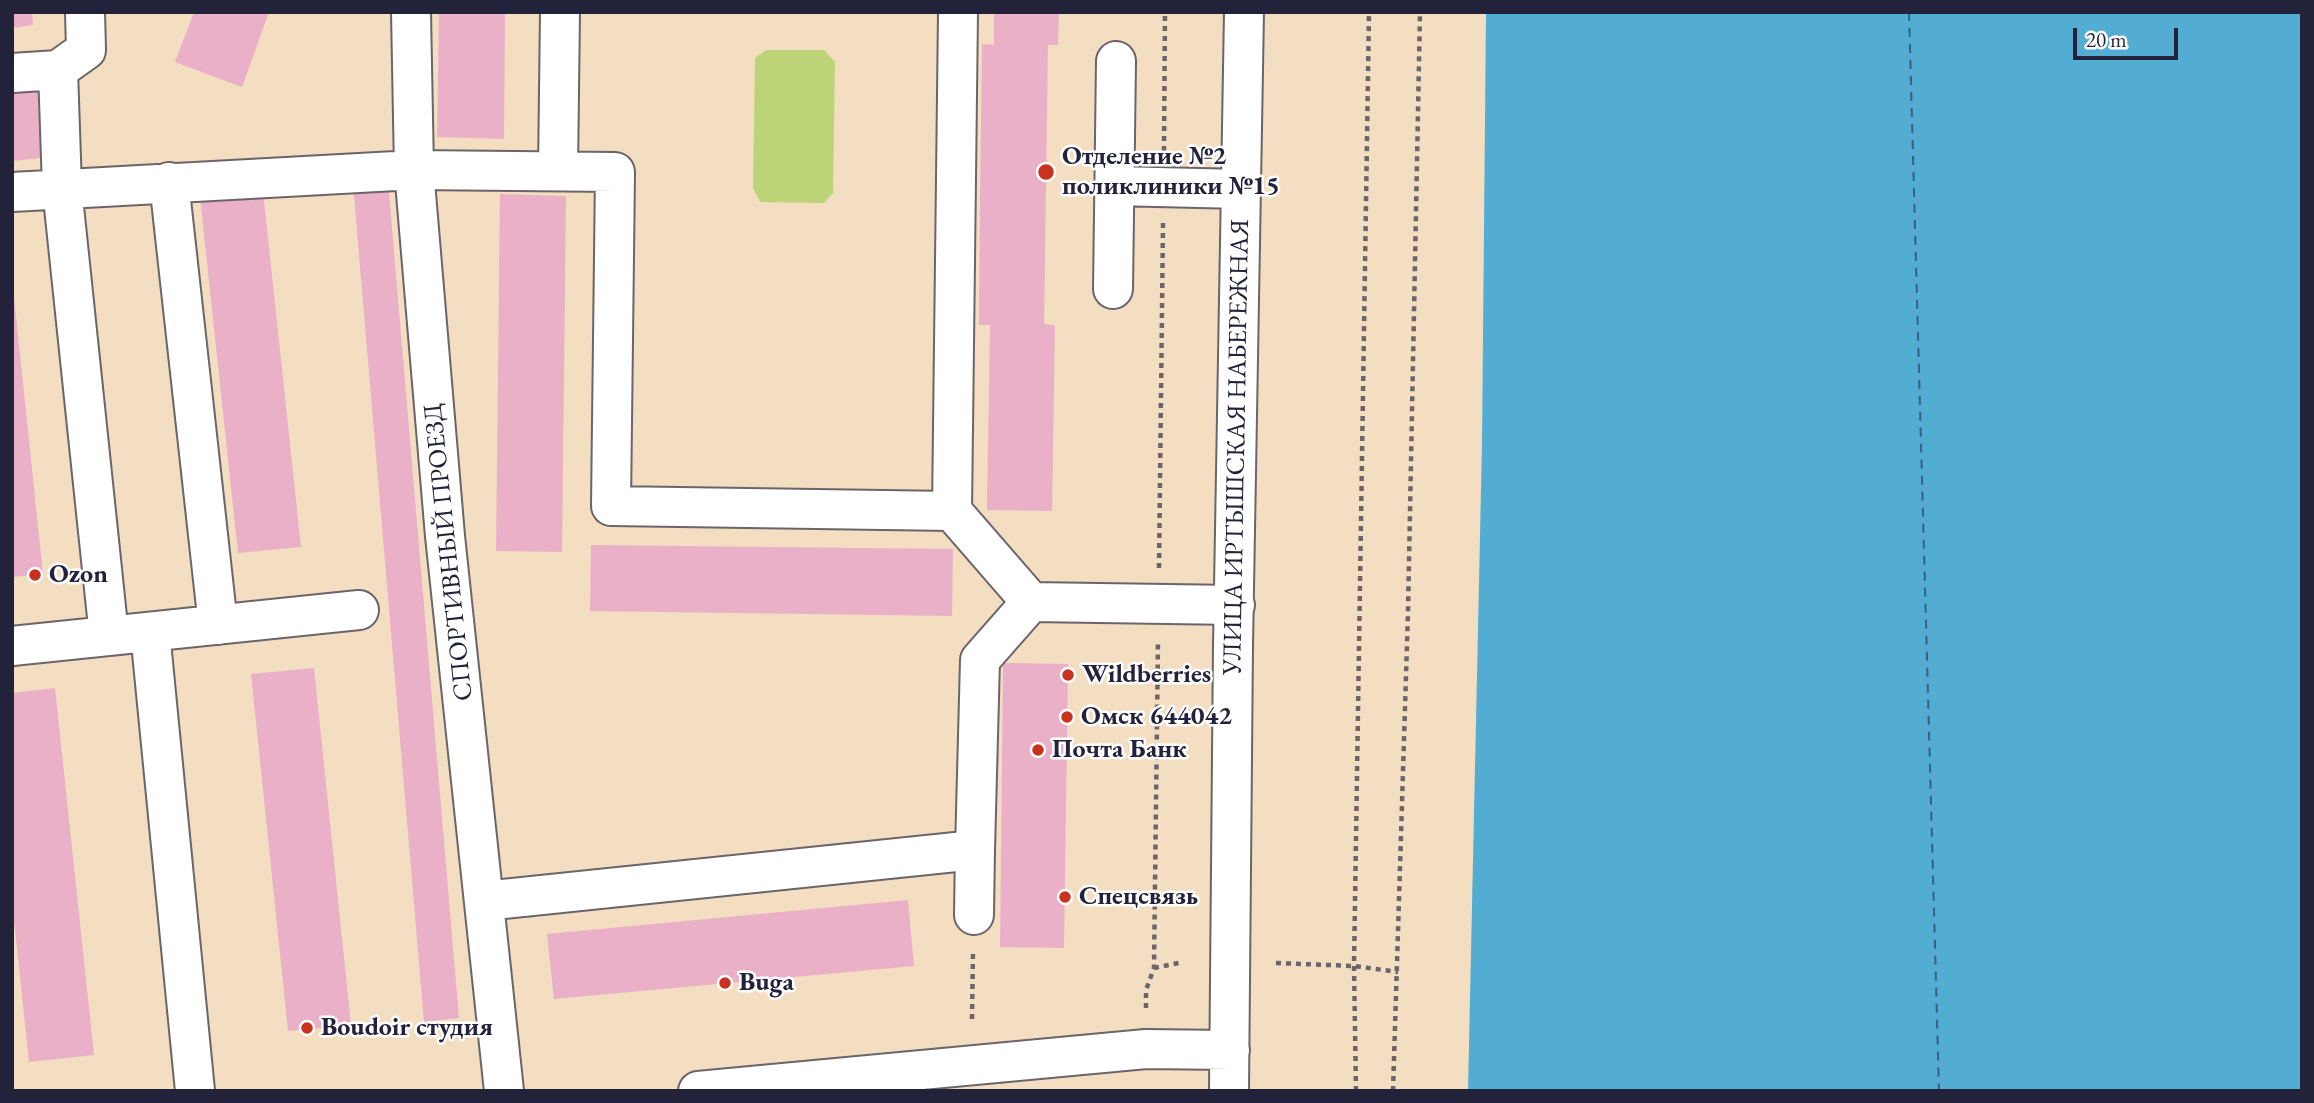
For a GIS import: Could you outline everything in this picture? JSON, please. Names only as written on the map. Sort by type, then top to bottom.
[{"type":"main road","points":[[12,73],[58,70],[86,50],[85,12]]},
{"type":"main road","name":"СПОРТИВНЫЙ ПРОЕЗД","points":[[411,12],[414,170],[445,536],[504,1091]]},
{"type":"main road","points":[[558,172],[560,12]]},
{"type":"main road","points":[[958,12],[952,511],[1031,602],[1235,605]]},
{"type":"main road","name":"УЛИЦА ИРТЫШСКАЯ НАБЕРЕЖНАЯ","points":[[1230,1091],[1244,12]]},
{"type":"main road","points":[[1113,289],[1116,61]]},
{"type":"main road","points":[[58,70],[62,188],[109,636]]},
{"type":"main road","points":[[12,192],[414,170],[615,172],[611,506],[952,511]]},
{"type":"main road","points":[[169,182],[218,625]]},
{"type":"main road","points":[[1114,186],[1242,189]]},
{"type":"main road","points":[[974,915],[980,660],[1031,602]]},
{"type":"main road","points":[[12,646],[359,610]]},
{"type":"main road","points":[[150,632],[195,1091]]},
{"type":"main road","points":[[484,901],[975,850]]},
{"type":"main road","points":[[698,1091],[1146,1049],[1230,1050]]},
{"type":"path","points":[[1146,1008],[1146,990],[1154,968],[1165,12]]},
{"type":"path","points":[[1356,1091],[1353,967],[1369,12]]},
{"type":"path","points":[[1393,1091],[1420,12]]},
{"type":"path","points":[[972,1019],[974,915]]},
{"type":"path","points":[[1154,968],[1183,962]]},
{"type":"path","points":[[1276,963],[1398,972]]},
{"type":"green space","points":[[766,50],[824,50],[835,62],[833,193],[824,203],[760,202],[753,188],[755,58]]},
{"type":"water","points":[[1486,12],[2302,12],[2302,1091],[1468,1091],[1482,444]]},
{"type":"building","points":[[12,12],[32,12],[33,25],[12,28]]},
{"type":"building","points":[[194,12],[269,12],[242,87],[175,62]]},
{"type":"building","points":[[439,12],[505,12],[504,139],[437,137]]},
{"type":"building","points":[[994,12],[1059,12],[1058,45],[1048,45],[1044,324],[1055,325],[1052,511],[987,510],[990,325],[979,325],[982,44],[994,45]]},
{"type":"building","points":[[43,88],[50,157],[12,161],[12,91]]},
{"type":"building","points":[[388,181],[459,1018],[424,1022],[353,184]]},
{"type":"building","points":[[263,191],[301,547],[238,553],[200,197]]},
{"type":"building","points":[[500,194],[566,196],[562,552],[496,551]]},
{"type":"building","points":[[12,297],[43,574],[12,577]]},
{"type":"building","points":[[591,545],[953,549],[952,616],[590,611]]},
{"type":"building","points":[[1003,663],[1068,664],[1064,948],[1000,947]]},
{"type":"building","points":[[314,668],[351,1025],[288,1031],[251,674]]},
{"type":"building","points":[[55,688],[94,1055],[29,1062],[12,901],[12,693]]},
{"type":"building","points":[[908,900],[914,966],[554,999],[547,934]]},
{"type":"ferry route","points":[[1909,12],[1939,1091]]},
{"type":"place","name":"Отделение №2 поликлиники №15","points":[[1046,172]]},
{"type":"place","name":"Ozon","points":[[35,575]]},
{"type":"place","name":"Wildberries","points":[[1068,675]]},
{"type":"place","name":"Омск 644042","points":[[1067,717]]},
{"type":"place","name":"Почта Банк","points":[[1038,750]]},
{"type":"place","name":"Спецсвязь","points":[[1065,897]]},
{"type":"place","name":"Buga","points":[[725,983]]},
{"type":"place","name":"Boudoir студия","points":[[307,1028]]}]
